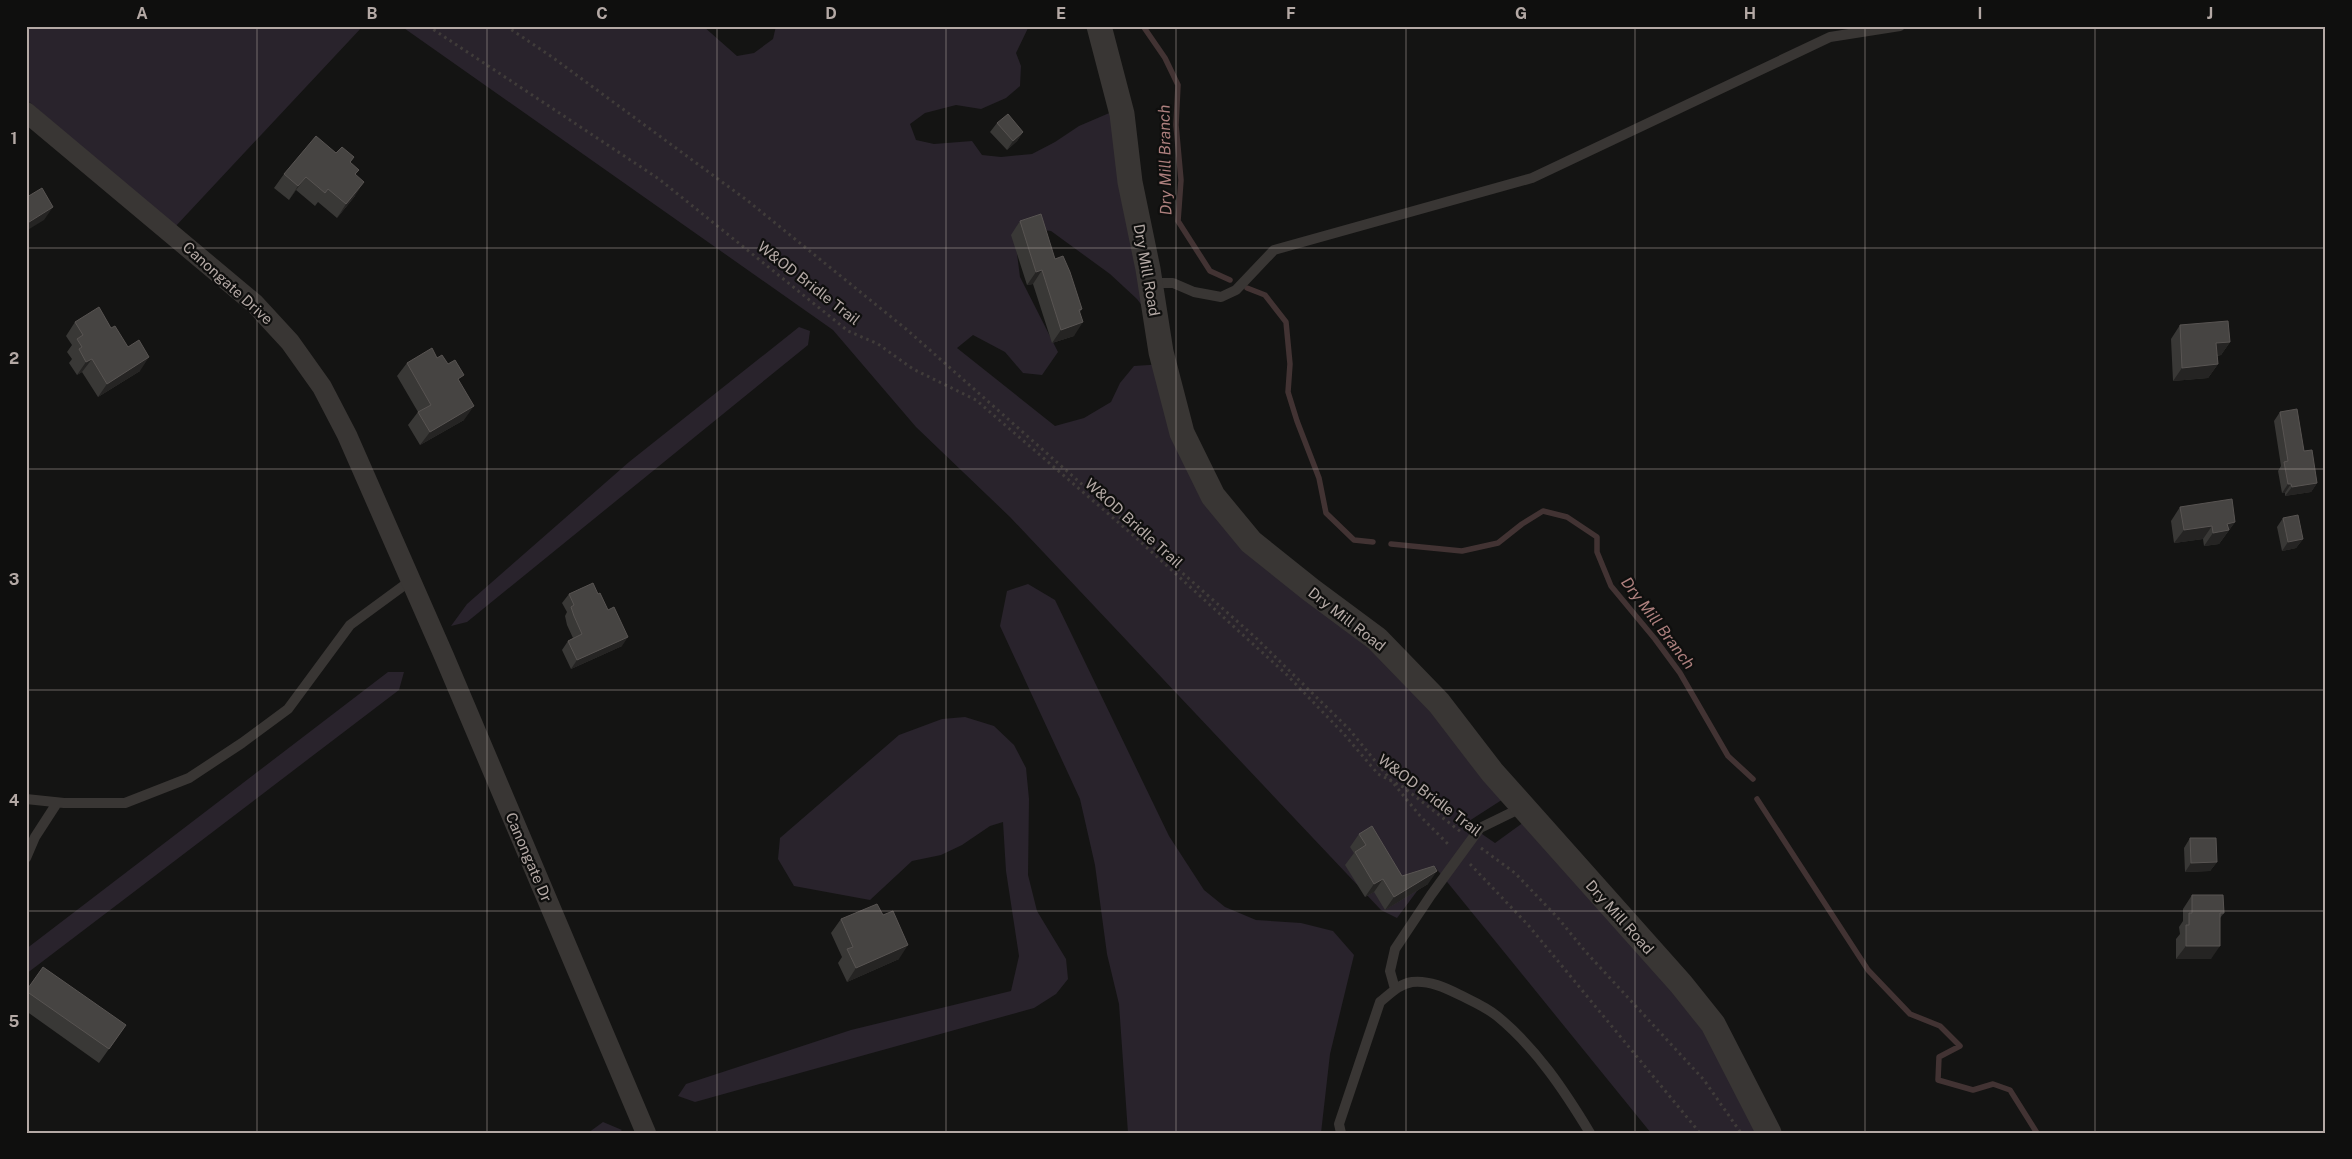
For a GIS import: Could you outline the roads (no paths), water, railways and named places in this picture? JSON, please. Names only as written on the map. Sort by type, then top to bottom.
[{"type":"street","name":"Dry Mill Road","points":[[1099,26],[1122,114],[1130,182],[1150,283],[1161,352],[1182,433],[1213,496],[1251,542],[1377,639],[1439,703],[1523,807],[1681,984],[1712,1024],[1769,1133]]},
{"type":"street","name":"Canongate Drive","points":[[26,112],[242,293],[290,342],[307,364],[336,411],[410,582]]},
{"type":"street","name":"Canongate Dr","points":[[410,582],[448,665],[646,1133]]},
{"type":"lane","points":[[1150,283],[1173,284],[1194,292],[1221,297],[1236,290],[1274,250],[1532,178],[1830,37],[1900,26]]},
{"type":"lane","points":[[26,799],[57,803],[125,803],[189,778],[242,743],[288,709],[350,625],[410,582]]},
{"type":"lane","points":[[26,858],[35,837],[57,803]]},
{"type":"lane","points":[[1395,989],[1390,971],[1395,949],[1470,840],[1480,828],[1523,807]]},
{"type":"lane","points":[[1340,1133],[1339,1124],[1380,1002],[1395,989],[1412,982],[1429,983],[1448,989],[1496,1015],[1524,1042],[1561,1086],[1590,1133]]},
{"type":"waterway","name":"Dry Mill Branch","points":[[1143,26],[1165,58],[1178,85],[1176,125],[1181,180],[1178,221],[1210,271],[1230,280]]},
{"type":"waterway","name":"Dry Mill Branch","points":[[1247,288],[1265,295],[1286,322],[1290,364],[1288,392],[1319,478],[1326,513],[1354,540],[1373,542]]},
{"type":"waterway","name":"Dry Mill Branch","points":[[1391,544],[1462,551],[1498,543],[1522,524],[1543,511],[1567,517],[1597,537],[1597,552],[1611,586],[1655,639],[1680,673],[1728,756],[1753,779]]},
{"type":"waterway","name":"Dry Mill Branch","points":[[1757,799],[1868,970],[1910,1014],[1940,1026],[1960,1046],[1939,1057],[1938,1080],[1973,1090],[1993,1084],[2010,1090],[2037,1133]]}]
